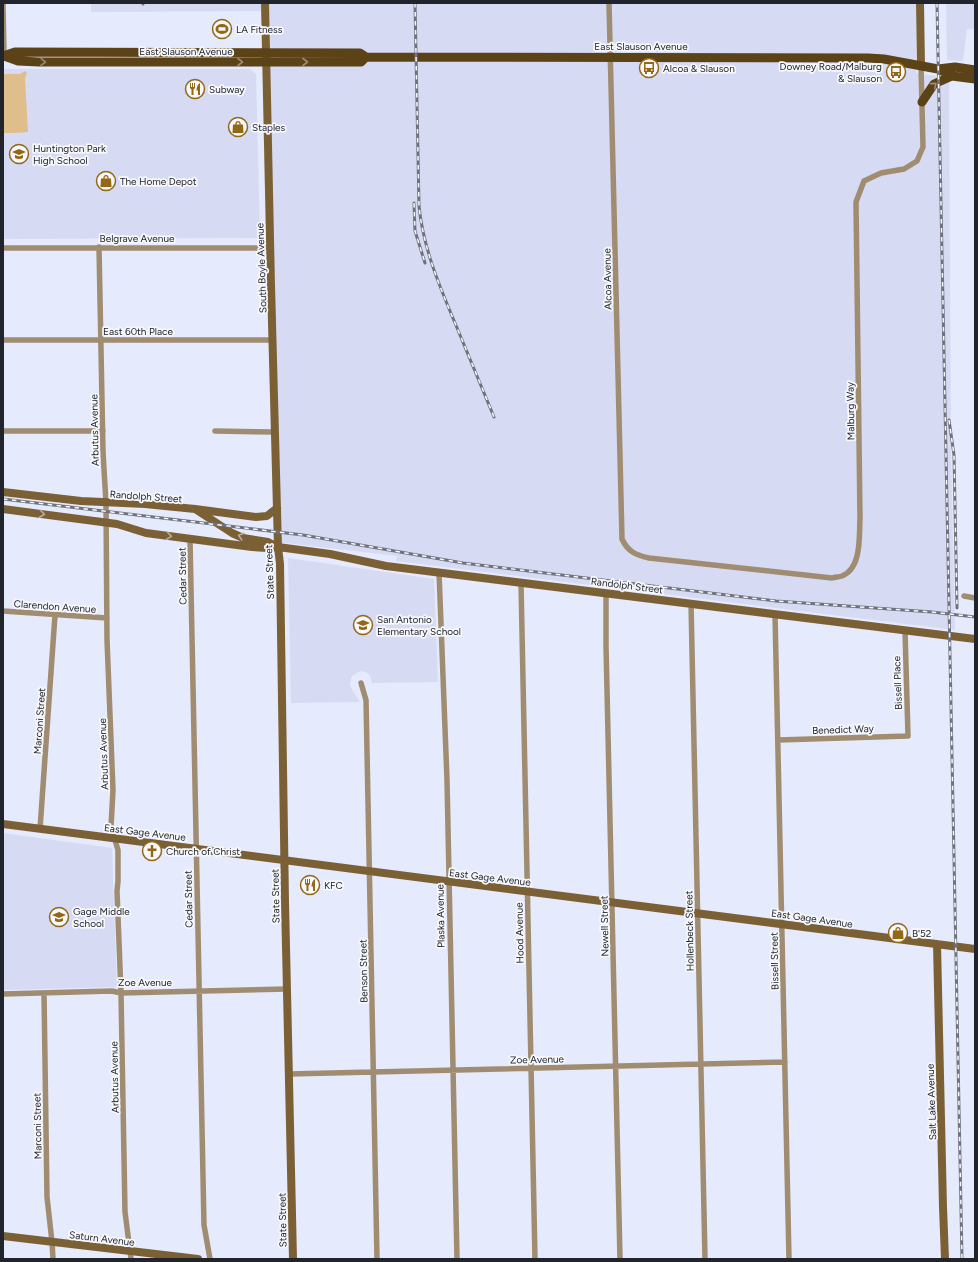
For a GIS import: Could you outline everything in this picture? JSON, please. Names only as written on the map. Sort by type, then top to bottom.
[{"type":"main road","name":"South Boyle Avenue","points":[[265,3],[274,432],[278,532]]},
{"type":"main road","points":[[919,65],[920,3]]},
{"type":"main road","name":"East Slauson Avenue","points":[[4,56],[18,61],[39,62],[266,57],[361,62],[366,58],[868,58],[938,69]]},
{"type":"main road","points":[[938,69],[955,67],[975,70]]},
{"type":"main road","points":[[938,69],[952,76],[975,79]]},
{"type":"main road","points":[[922,102],[934,84],[952,76]]},
{"type":"main road","name":"Randolph Street","points":[[3,492],[106,503],[145,504],[194,509],[232,533],[243,538],[268,542],[278,547]]},
{"type":"main road","points":[[194,509],[256,517],[267,516],[277,508]]},
{"type":"main road","name":"Randolph Street","points":[[3,509],[106,522],[126,526],[139,532],[257,547],[278,547],[330,554],[386,566],[975,638]]},
{"type":"main road","name":"State Street","points":[[278,532],[280,560],[293,1259]]},
{"type":"main road","name":"East Gage Avenue","points":[[3,824],[975,949]]},
{"type":"main road","name":"Salt Lake Avenue","points":[[938,944],[942,1200],[945,1259]]},
{"type":"main road","name":"Saturn Avenue","points":[[3,1236],[52,1242],[131,1255],[198,1259]]},
{"type":"street","points":[[3,3],[4,56]]},
{"type":"street","name":"Alcoa Avenue","points":[[609,3],[622,537],[625,545],[630,551]]},
{"type":"street","name":"Malburg Way","points":[[630,551],[650,558],[832,578],[842,576],[850,570],[859,553],[860,518],[856,202],[864,181],[881,173],[904,169],[917,161],[923,147],[919,65]]},
{"type":"street","name":"Arbutus Avenue","points":[[99,247],[106,503],[107,618],[113,790],[111,827],[118,850],[117,891],[121,993],[125,1212],[131,1255]]},
{"type":"street","name":"Belgrave Avenue","points":[[3,248],[270,248]]},
{"type":"street","name":"East 60th Place","points":[[3,340],[273,340]]},
{"type":"street","points":[[3,431],[103,431]]},
{"type":"street","points":[[215,431],[274,432]]},
{"type":"street","name":"Cedar Street","points":[[190,539],[204,1225],[210,1259]]},
{"type":"street","name":"Plaska Avenue","points":[[439,572],[447,780],[456,1259]]},
{"type":"street","name":"Hood Avenue","points":[[520,583],[535,1259]]},
{"type":"street","name":"Newell Street","points":[[606,593],[620,1259]]},
{"type":"street","points":[[964,596],[975,598]]},
{"type":"street","name":"Hollenbeck Street","points":[[691,603],[705,1259]]},
{"type":"street","name":"Clarendon Avenue","points":[[3,611],[107,618]]},
{"type":"street","name":"Bissell Street","points":[[775,614],[789,1259]]},
{"type":"street","name":"Marconi Street","points":[[40,829],[55,615]]},
{"type":"street","name":"Bissell Place","points":[[905,630],[908,736]]},
{"type":"street","name":"Benson Street","points":[[361,683],[366,700],[377,1259]]},
{"type":"street","name":"Benedict Way","points":[[778,740],[908,736]]},
{"type":"street","name":"Zoe Avenue","points":[[3,994],[287,989]]},
{"type":"street","name":"Marconi Street","points":[[44,993],[47,1196],[53,1259]]},
{"type":"street","name":"Zoe Avenue","points":[[289,1074],[785,1062]]},
{"type":"shaded area","points":[[91,3],[916,3],[916,73],[949,78],[951,451],[955,630],[396,561],[397,556],[277,542],[265,11],[91,12]]},
{"type":"shaded area","points":[[946,3],[975,3],[975,29],[967,29],[963,61],[947,60]]},
{"type":"shaded area","points":[[3,69],[250,69],[256,74],[260,238],[3,239]]},
{"type":"shaded area","points":[[25,71],[27,73],[25,78],[28,132],[3,133],[3,74],[20,74]]},
{"type":"shaded area","name":"San Antonio Elementary School","points":[[288,558],[434,579],[438,682],[372,683],[370,675],[360,671],[352,676],[350,683],[351,688],[360,702],[291,703]]},
{"type":"shaded area","name":"Gage Middle School","points":[[3,833],[112,848],[117,987],[3,990]]},
{"type":"railway","points":[[415,3],[419,206],[421,221],[428,251],[438,280],[494,417]]},
{"type":"railway","points":[[937,3],[962,1259]]},
{"type":"railway","points":[[414,203],[415,231],[425,263]]},
{"type":"railway","points":[[949,420],[954,455],[957,608]]},
{"type":"railway","points":[[3,499],[303,535],[463,563],[776,601],[932,612],[975,617]]},
{"type":"place","name":"LA Fitness","points":[[222,29]]},
{"type":"place","name":"Alcoa & Slauson","points":[[649,68]]},
{"type":"place","name":"Downey Road/Malburg & Slauson","points":[[896,72]]},
{"type":"place","name":"Subway","points":[[195,89]]},
{"type":"place","name":"Staples","points":[[238,127]]},
{"type":"place","name":"Huntington Park High School","points":[[19,154]]},
{"type":"place","name":"The Home Depot","points":[[106,181]]},
{"type":"place","name":"San Antonio Elementary School","points":[[363,625]]},
{"type":"place","name":"Church of Christ","points":[[152,851]]},
{"type":"place","name":"KFC","points":[[310,885]]},
{"type":"place","name":"Gage Middle School","points":[[59,917]]},
{"type":"place","name":"B'52","points":[[898,933]]}]
